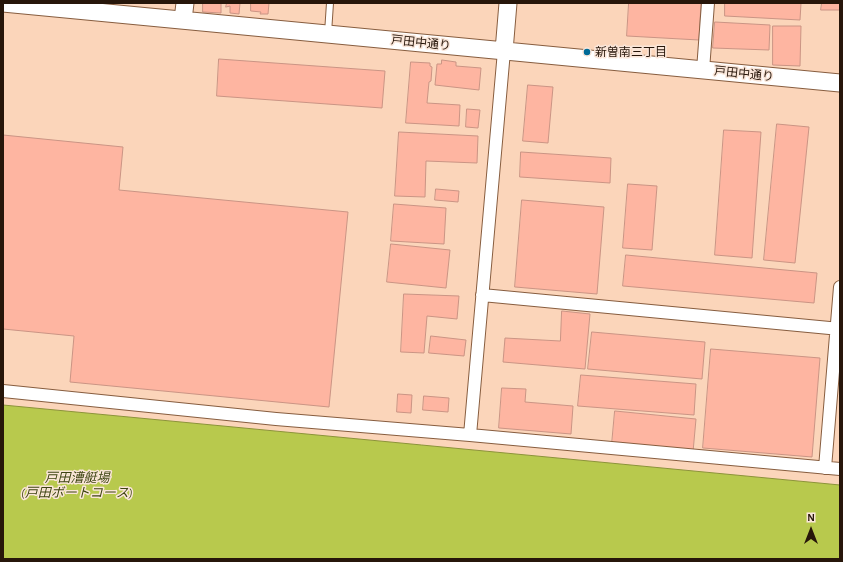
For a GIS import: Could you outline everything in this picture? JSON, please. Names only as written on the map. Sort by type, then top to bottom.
[{"type":"street","name":"戸田中通り","points":[[3,3],[840,83]]},
{"type":"street","points":[[183,20],[184,3]]},
{"type":"street","points":[[470,435],[508,3]]},
{"type":"street","points":[[703,70],[708,3]]},
{"type":"street","points":[[825,468],[838,329],[840,287]]},
{"type":"street","points":[[482,295],[838,329]]},
{"type":"street","points":[[3,391],[276,419],[840,469]]},
{"type":"lane","points":[[328,34],[330,3]]},
{"type":"water","name":"戸田漕艇場 (戸田ボートコース)","points":[[3,405],[840,485],[840,559],[3,559]]},
{"type":"building","points":[[203,3],[221,3],[221,13],[203,12]]},
{"type":"building","points":[[227,3],[240,3],[239,14],[230,13],[230,6],[226,7]]},
{"type":"building","points":[[251,3],[269,3],[268,14],[260,14],[261,12],[251,11]]},
{"type":"building","points":[[629,3],[701,3],[699,40],[627,36]]},
{"type":"building","points":[[725,3],[801,3],[800,20],[725,16]]},
{"type":"building","points":[[822,3],[840,3],[840,10],[821,10]]},
{"type":"building","points":[[715,22],[770,25],[769,50],[713,48]]},
{"type":"building","points":[[773,26],[801,26],[800,66],[773,65]]},
{"type":"building","points":[[219,59],[385,71],[382,108],[217,96]]},
{"type":"building","points":[[442,60],[456,62],[456,66],[481,68],[479,90],[435,85],[437,64],[441,64]]},
{"type":"building","points":[[411,62],[430,63],[430,66],[432,67],[431,81],[429,82],[427,103],[460,105],[459,126],[406,123]]},
{"type":"building","points":[[528,85],[553,87],[548,143],[523,141]]},
{"type":"building","points":[[467,109],[480,110],[478,128],[466,127]]},
{"type":"building","points":[[777,124],[809,127],[795,263],[764,260]]},
{"type":"building","points":[[724,130],[761,132],[752,258],[715,255]]},
{"type":"building","points":[[399,132],[478,136],[477,163],[426,161],[425,197],[395,196]]},
{"type":"building","points":[[3,135],[123,147],[119,190],[348,212],[329,407],[70,382],[74,336],[3,329]]},
{"type":"building","points":[[521,152],[611,158],[610,183],[520,177]]},
{"type":"building","points":[[628,184],[657,186],[652,250],[623,248]]},
{"type":"building","points":[[436,189],[459,191],[458,202],[435,200]]},
{"type":"building","points":[[522,200],[604,207],[597,294],[515,287]]},
{"type":"building","points":[[394,204],[446,208],[444,244],[391,241]]},
{"type":"building","points":[[391,244],[450,250],[446,288],[387,282]]},
{"type":"building","points":[[626,255],[817,273],[814,303],[623,286]]},
{"type":"building","points":[[404,294],[459,296],[457,319],[427,316],[424,353],[401,352]]},
{"type":"building","points":[[562,311],[590,314],[585,369],[503,362],[505,338],[560,341]]},
{"type":"building","points":[[592,332],[705,342],[702,379],[588,369]]},
{"type":"building","points":[[431,336],[466,340],[464,356],[429,353]]},
{"type":"building","points":[[711,349],[820,358],[812,457],[703,448]]},
{"type":"building","points":[[581,375],[696,384],[694,415],[578,406]]},
{"type":"building","points":[[502,388],[526,389],[525,402],[573,406],[571,434],[499,428]]},
{"type":"building","points":[[398,394],[412,395],[411,413],[397,412]]},
{"type":"building","points":[[424,396],[449,398],[448,412],[423,410]]},
{"type":"building","points":[[615,411],[696,419],[693,452],[612,444]]},
{"type":"place","name":"新曽南三丁目","points":[[587,52]]}]
